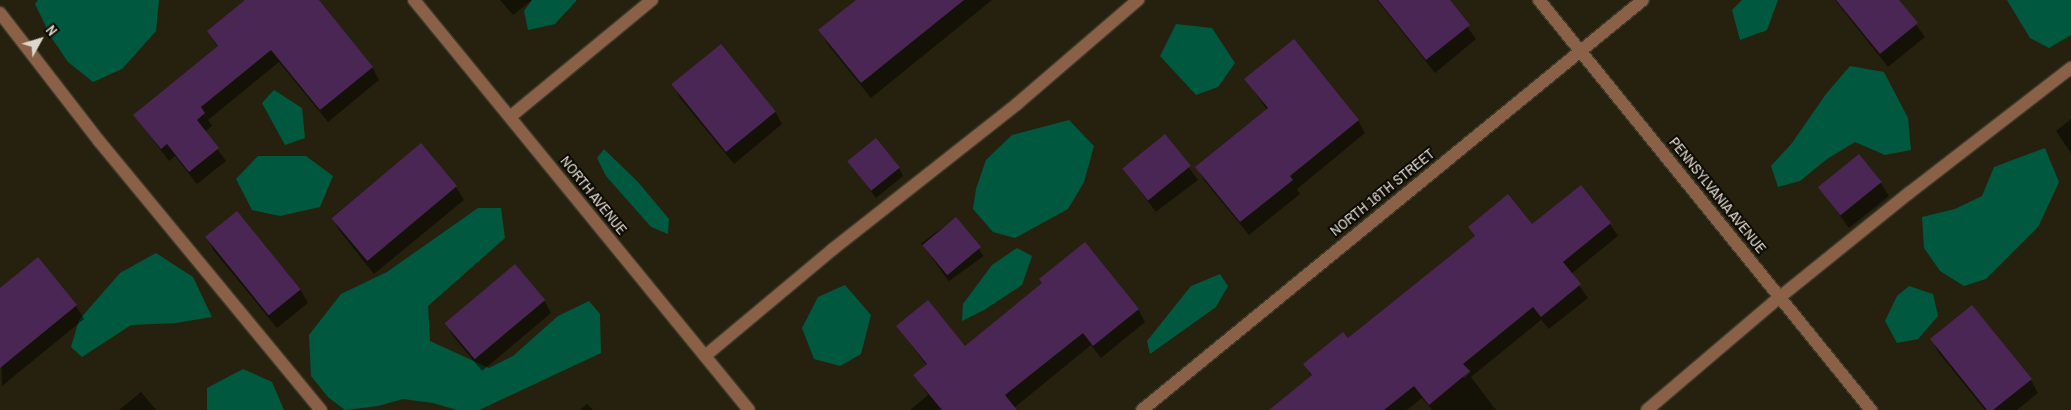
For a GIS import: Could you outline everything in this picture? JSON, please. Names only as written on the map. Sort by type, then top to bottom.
[{"type":"street","name":"NORTH AVENUE","points":[[414,0],[749,410]]},
{"type":"street","points":[[510,117],[652,0]]},
{"type":"street","points":[[705,356],[833,249],[1017,104],[1138,0]]},
{"type":"street","name":"PENNSYLVANIA AVENUE","points":[[1539,0],[1871,410]]},
{"type":"street","name":"NORTH 16TH STREET","points":[[1142,410],[1644,0]]},
{"type":"street","points":[[0,13],[99,141],[320,410]]},
{"type":"street","points":[[1647,410],[1780,297],[1909,193],[2071,68]]},
{"type":"green space","points":[[38,0],[159,0],[156,31],[122,69],[93,82],[68,62],[51,37],[35,4]]},
{"type":"green space","points":[[532,0],[576,1],[555,24],[528,30],[524,11]]},
{"type":"green space","points":[[1742,0],[1778,0],[1767,30],[1740,40],[1732,10]]},
{"type":"green space","points":[[2007,0],[2071,0],[2071,35],[2049,48],[2030,38]]},
{"type":"green space","points":[[1176,24],[1212,28],[1235,63],[1218,87],[1196,95],[1160,56]]},
{"type":"green space","points":[[1850,66],[1884,72],[1908,118],[1911,150],[1885,155],[1855,142],[1827,159],[1800,181],[1778,187],[1771,166],[1792,143],[1826,94]]},
{"type":"green space","points":[[274,90],[302,108],[305,138],[285,145],[262,103]]},
{"type":"green space","points":[[1069,120],[1094,146],[1084,182],[1068,209],[1015,238],[993,232],[973,209],[976,189],[986,160],[1012,135]]},
{"type":"green space","points":[[2045,148],[2059,182],[2038,227],[1986,279],[1964,286],[1940,271],[1924,248],[1922,217],[1955,209],[1982,196],[1994,167]]},
{"type":"green space","points":[[604,149],[638,182],[669,219],[668,234],[651,227],[606,176],[597,158]]},
{"type":"green space","points":[[258,156],[306,156],[333,176],[320,207],[280,216],[252,210],[236,179]]},
{"type":"green space","points":[[478,208],[501,208],[505,238],[428,306],[430,341],[489,368],[513,356],[558,316],[589,301],[600,314],[601,353],[479,410],[457,410],[433,403],[403,399],[378,406],[345,410],[328,397],[311,376],[309,335],[341,294],[387,272]]},
{"type":"green space","points":[[1017,248],[1032,256],[1022,285],[984,310],[962,321],[963,304],[992,265]]},
{"type":"green space","points":[[156,253],[193,277],[212,317],[176,323],[131,325],[82,357],[71,347],[79,320],[120,273]]},
{"type":"green space","points":[[1220,274],[1228,286],[1216,307],[1150,354],[1147,341],[1191,286]]},
{"type":"green space","points":[[845,285],[871,315],[861,354],[840,366],[814,359],[802,328],[818,297]]},
{"type":"green space","points":[[1909,286],[1933,294],[1938,316],[1918,339],[1897,343],[1885,321],[1897,296]]},
{"type":"green space","points":[[243,369],[272,382],[284,410],[207,410],[207,388]]},
{"type":"building","points":[[245,0],[319,0],[373,67],[320,110],[271,50],[201,107],[205,113],[197,120],[219,148],[189,172],[167,144],[161,149],[133,115],[218,46],[207,31]]},
{"type":"building","points":[[856,0],[964,0],[861,83],[818,30]]},
{"type":"building","points":[[1378,0],[1450,0],[1470,25],[1426,60]]},
{"type":"building","points":[[1836,0],[1899,0],[1918,23],[1880,54]]},
{"type":"building","points":[[1294,39],[1359,120],[1290,176],[1293,180],[1240,222],[1195,167],[1268,108],[1244,79]]},
{"type":"building","points":[[721,44],[776,112],[726,152],[671,84]]},
{"type":"building","points":[[1165,134],[1191,166],[1148,200],[1122,169]]},
{"type":"building","points":[[876,138],[900,168],[871,191],[847,161]]},
{"type":"building","points":[[421,143],[457,186],[367,261],[331,218]]},
{"type":"building","points":[[1859,154],[1882,182],[1840,215],[1818,187]]},
{"type":"building","points":[[1581,185],[1611,223],[1563,262],[1581,284],[1541,317],[1533,307],[1463,364],[1470,371],[1429,405],[1414,386],[1384,410],[1269,410],[1312,375],[1303,364],[1343,332],[1348,338],[1475,236],[1468,227],[1508,194],[1532,224]]},
{"type":"building","points":[[237,211],[301,289],[269,315],[205,237]]},
{"type":"building","points":[[956,217],[981,247],[947,275],[922,245]]},
{"type":"building","points":[[1085,242],[1139,309],[1093,346],[1083,333],[1005,395],[1017,410],[942,410],[913,375],[927,364],[896,326],[928,300],[965,346],[1042,283],[1039,279]]},
{"type":"building","points":[[38,257],[77,305],[0,368],[0,288]]},
{"type":"building","points":[[515,264],[545,300],[475,359],[445,323]]},
{"type":"building","points":[[1972,305],[2032,379],[1993,410],[1987,410],[1930,339]]}]
